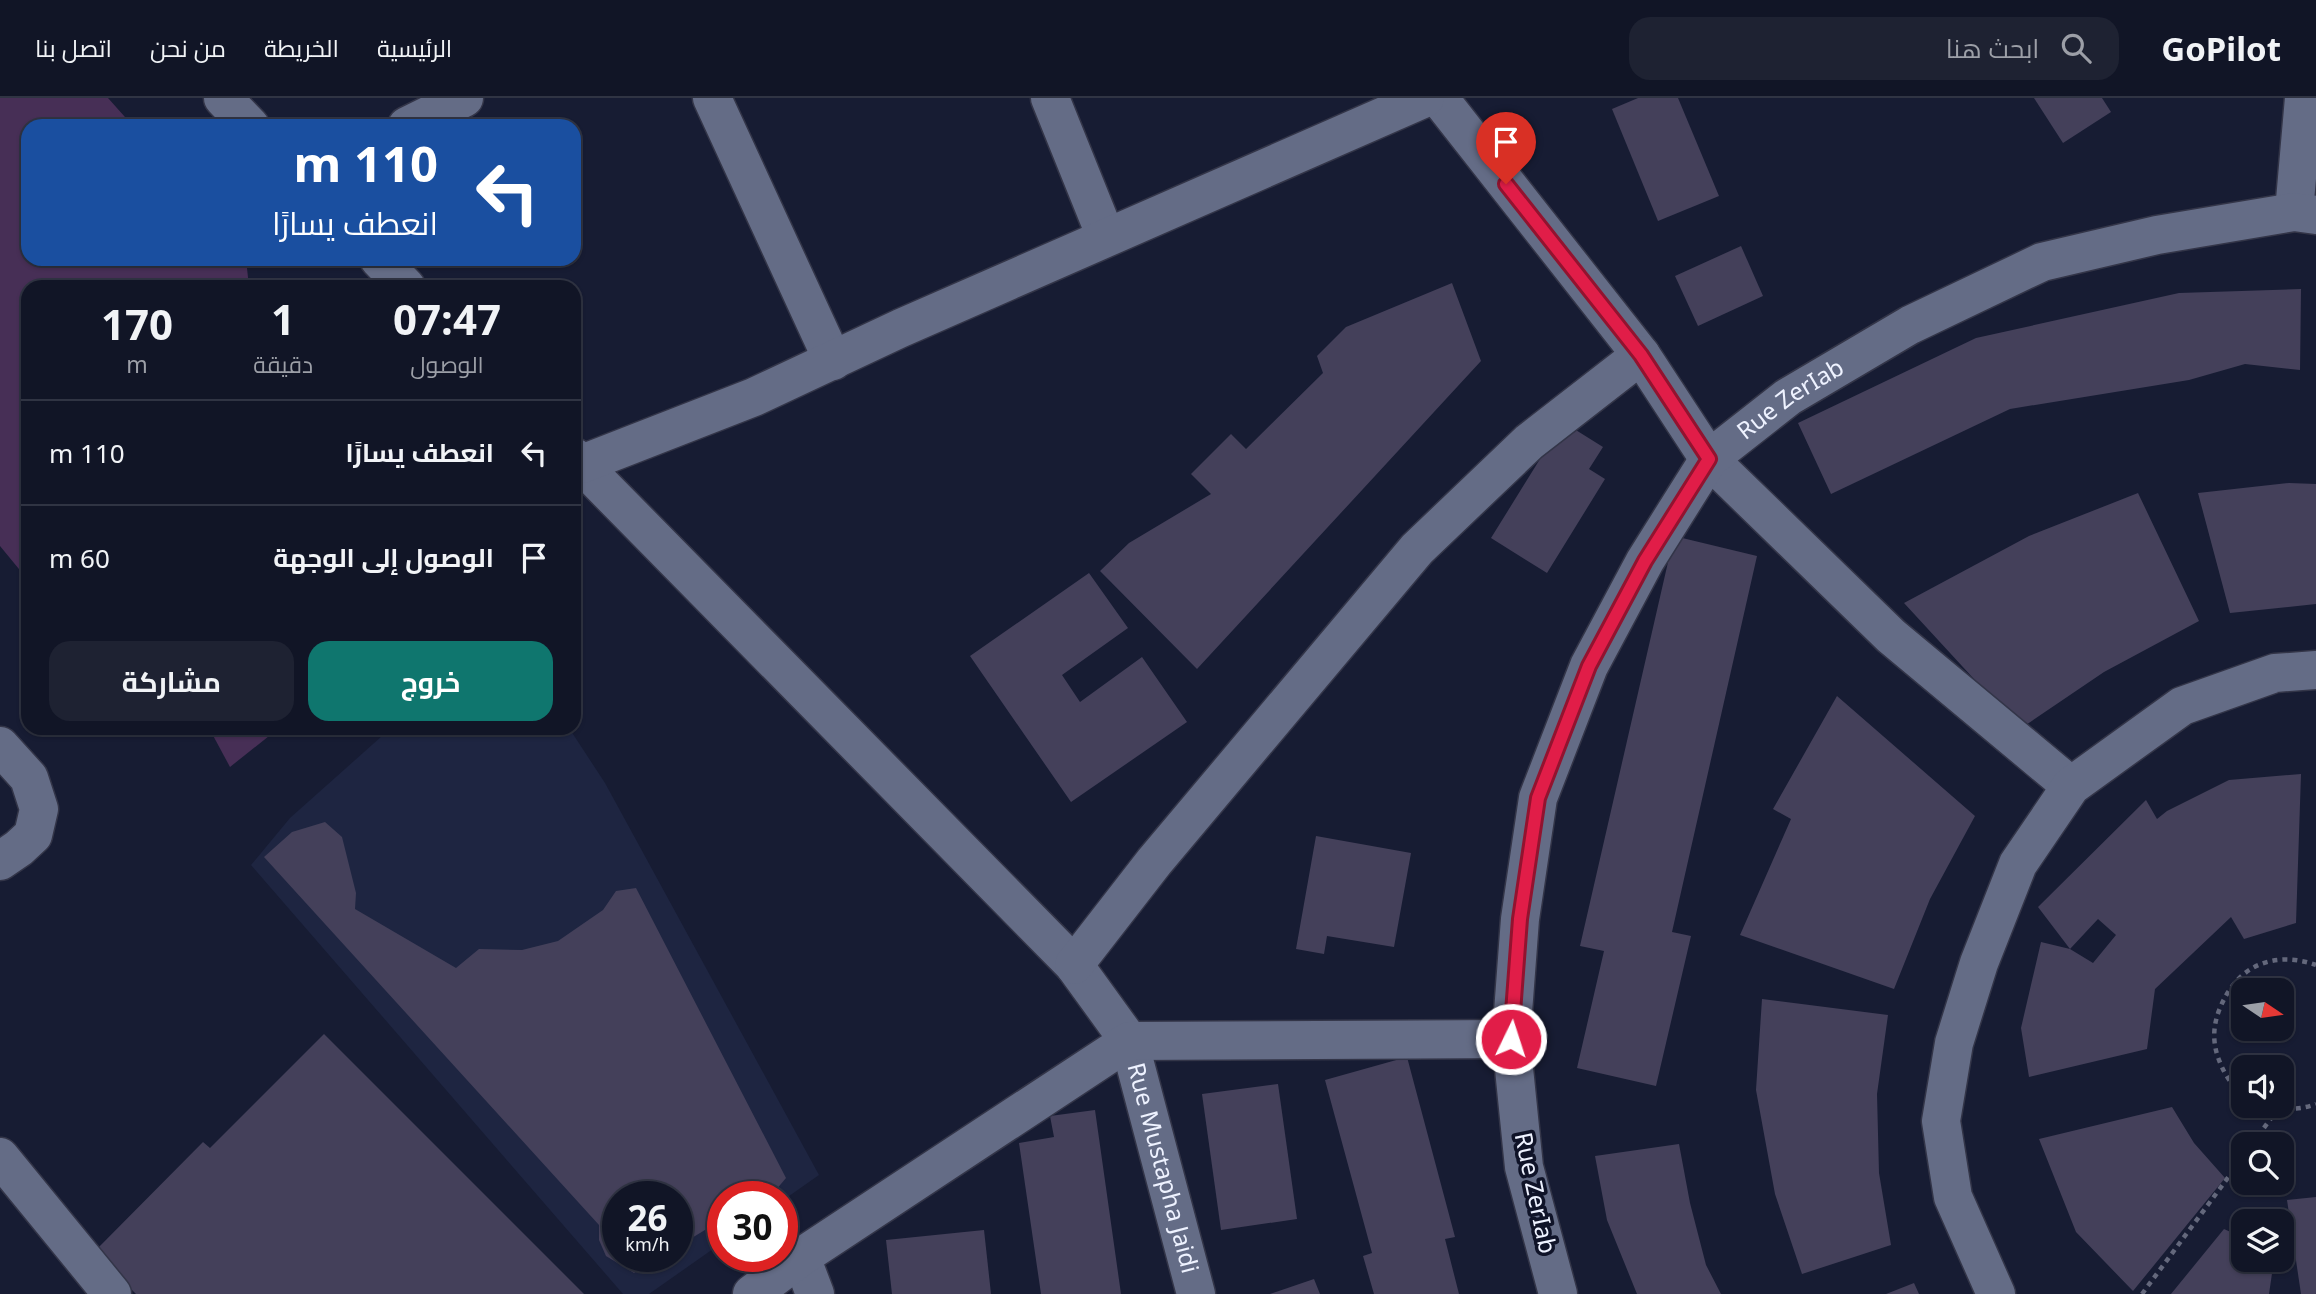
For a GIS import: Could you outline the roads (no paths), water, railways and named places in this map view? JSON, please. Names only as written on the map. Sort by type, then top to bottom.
[{"type":"street","points":[[223,98],[243,119]]},
{"type":"street","points":[[421,119],[464,98]]},
{"type":"street","points":[[712,98],[833,360]]},
{"type":"street","points":[[1050,98],[1106,237]]},
{"type":"street","points":[[581,459],[754,397],[1106,237],[1425,98]]},
{"type":"street","points":[[1439,98],[1641,355],[1709,459],[1891,636],[2071,786]]},
{"type":"street","points":[[2304,98],[2305,214]]},
{"type":"street","name":"Rue ZerIab","points":[[1558,1294],[1524,1167],[1511,1039],[1520,919],[1538,798],[1589,666],[1645,561],[1709,459],[1788,397],[1910,325],[2042,262],[2157,235],[2305,214]]},
{"type":"street","points":[[386,266],[400,280]]},
{"type":"street","points":[[1074,965],[1154,862],[1417,549],[1529,442],[1641,355]]},
{"type":"street","points":[[581,463],[1074,965],[1129,1041]]},
{"type":"street","points":[[1996,1294],[1953,1197],[1941,1121],[1954,1043],[1979,962],[2018,864],[2071,786],[2182,706],[2275,673],[2316,670]]},
{"type":"street","points":[[0,746],[29,778],[39,809],[33,835],[19,849],[0,861]]},
{"type":"street","points":[[752,1294],[801,1258],[1129,1041],[1511,1039]]},
{"type":"street","name":"Rue Mustapha Jaidi","points":[[1129,1041],[1196,1294]]},
{"type":"street","points":[[0,1157],[112,1294]]},
{"type":"street","points":[[801,1258],[815,1294]]}]
